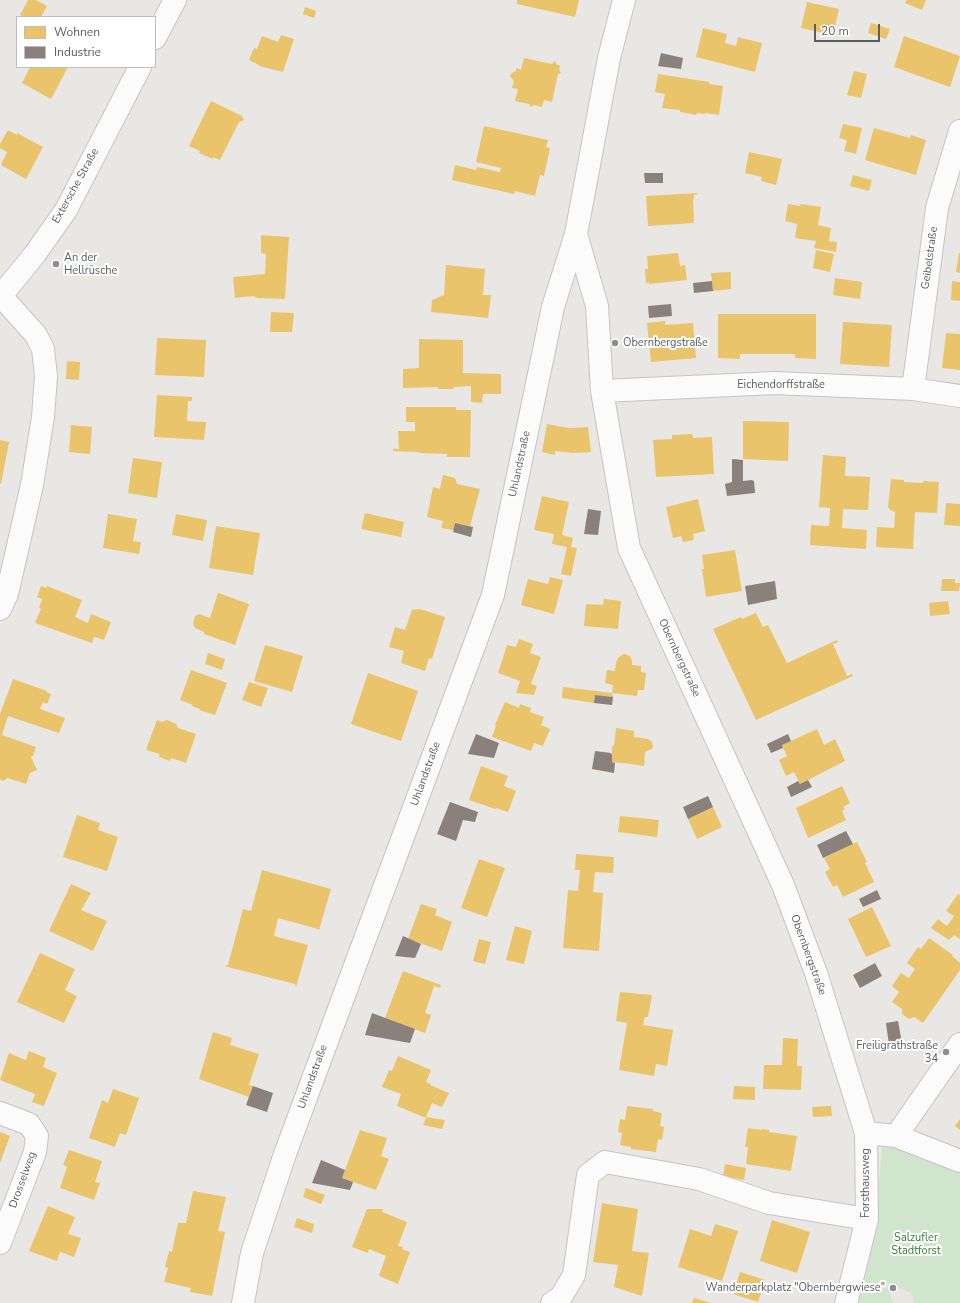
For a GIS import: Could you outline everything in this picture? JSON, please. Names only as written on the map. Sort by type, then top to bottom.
[{"type":"street","points":[[156,36],[174,0]]},
{"type":"street","name":"Obernbergstraße","points":[[624,0],[609,58],[576,234],[597,306],[602,391],[629,548],[783,885],[816,973],[866,1133]]},
{"type":"street","name":"Extersche Straße","points":[[0,297],[35,254],[66,210],[139,68]]},
{"type":"street","name":"Geibelstraße","points":[[913,388],[937,208],[960,131]]},
{"type":"street","name":"Uhlandstraße","points":[[243,1303],[252,1253],[285,1154],[493,595],[553,307],[576,234]]},
{"type":"street","points":[[0,297],[36,335],[43,350],[46,376],[44,417],[32,485],[7,594],[0,608]]},
{"type":"street","name":"Eichendorffstraße","points":[[602,391],[775,383],[913,388],[960,396]]},
{"type":"street","points":[[896,1136],[960,1044]]},
{"type":"street","name":"Drosselweg","points":[[0,1113],[29,1124],[37,1136],[35,1152],[0,1243]]},
{"type":"street","points":[[866,1133],[896,1136],[960,1161]]},
{"type":"street","name":"Forsthausweg","points":[[846,1303],[867,1219],[866,1133]]},
{"type":"street","points":[[552,1303],[561,1297],[574,1275],[588,1175],[604,1162],[699,1179],[769,1203],[867,1219]]},
{"type":"green space","name":"Salzufler Stadtforst","points":[[882,1141],[960,1170],[960,1303],[914,1303],[911,1293],[886,1282],[893,1303],[856,1303],[877,1217]]},
{"type":"building: Wohnen","points":[[28,0],[36,0],[47,6],[42,16],[20,15]]},
{"type":"building: Wohnen","points":[[517,0],[579,0],[575,17],[517,4]]},
{"type":"building: Wohnen","points":[[907,0],[926,0],[922,10],[905,3]]},
{"type":"building: Wohnen","points":[[807,2],[839,9],[833,35],[801,28]]},
{"type":"building: Wohnen","points":[[305,7],[316,11],[314,18],[303,14]]},
{"type":"building: Wohnen","points":[[871,23],[890,29],[886,39],[868,33]]},
{"type":"building: Wohnen","points":[[703,28],[727,34],[725,43],[736,46],[738,37],[762,43],[755,72],[696,57]]},
{"type":"building: Wohnen","points":[[281,35],[294,39],[283,72],[259,66],[249,60],[254,48],[257,49],[262,36],[278,42]]},
{"type":"building: Wohnen","points":[[904,36],[960,56],[950,87],[894,67]]},
{"type":"building: Wohnen","points":[[524,58],[552,64],[555,61],[557,65],[560,65],[559,69],[561,73],[558,74],[552,102],[544,100],[542,107],[534,105],[531,107],[529,104],[515,101],[518,89],[512,88],[514,81],[510,76],[516,71],[516,68],[521,70]]},
{"type":"building: Wohnen","points":[[30,68],[67,68],[51,99],[22,83]]},
{"type":"building: Wohnen","points":[[854,71],[867,74],[861,98],[847,95]]},
{"type":"building: Wohnen","points":[[658,74],[709,82],[709,84],[723,86],[719,115],[697,113],[696,115],[680,112],[680,110],[662,108],[665,94],[655,92]]},
{"type":"building: Wohnen","points":[[211,101],[242,116],[244,120],[239,122],[220,160],[213,157],[213,159],[199,153],[200,151],[189,146]]},
{"type":"building: Wohnen","points":[[843,124],[862,128],[856,154],[844,151],[847,140],[839,138]]},
{"type":"building: Wohnen","points":[[484,126],[548,140],[546,147],[550,148],[544,176],[540,175],[535,196],[515,191],[514,194],[452,180],[455,165],[476,170],[477,167],[500,172],[501,168],[476,162]]},
{"type":"building: Wohnen","points":[[874,128],[910,138],[911,135],[926,140],[916,175],[865,160]]},
{"type":"building: Wohnen","points":[[8,130],[17,135],[17,133],[43,147],[26,179],[1,165],[7,152],[0,148],[0,144]]},
{"type":"building: Wohnen","points":[[749,152],[782,159],[776,185],[761,181],[762,177],[745,173]]},
{"type":"building: Wohnen","points":[[853,175],[872,180],[869,191],[850,186]]},
{"type":"building: Wohnen","points":[[698,193],[694,195],[693,199],[694,223],[648,226],[646,196]]},
{"type":"building: Wohnen","points":[[788,204],[821,207],[818,225],[831,228],[829,241],[837,242],[836,252],[814,248],[816,241],[795,238],[797,224],[785,221]]},
{"type":"building: Wohnen","points":[[261,235],[289,237],[285,299],[258,298],[253,296],[235,298],[233,277],[265,274],[266,254],[261,253]]},
{"type":"building: Wohnen","points":[[816,250],[834,254],[830,272],[813,268]]},
{"type":"building: Wohnen","points":[[678,253],[680,266],[685,265],[687,280],[649,284],[649,282],[646,283],[645,269],[648,269],[647,256]]},
{"type":"building: Wohnen","points":[[960,253],[960,273],[956,272]]},
{"type":"building: Wohnen","points":[[446,265],[485,269],[483,295],[491,295],[488,318],[431,312],[432,300],[444,295]]},
{"type":"building: Wohnen","points":[[731,272],[731,289],[713,291],[711,273]]},
{"type":"building: Wohnen","points":[[835,278],[862,282],[860,299],[833,295]]},
{"type":"building: Wohnen","points":[[952,281],[960,282],[960,301],[951,300]]},
{"type":"building: Wohnen","points":[[271,312],[294,313],[292,332],[270,332]]},
{"type":"building: Wohnen","points":[[718,314],[816,314],[816,359],[795,358],[795,354],[740,354],[740,359],[718,358]]},
{"type":"building: Wohnen","points":[[665,321],[665,325],[693,323],[696,358],[651,362],[647,323]]},
{"type":"building: Wohnen","points":[[843,322],[892,325],[889,367],[840,364]]},
{"type":"building: Wohnen","points":[[946,333],[960,334],[960,370],[942,368]]},
{"type":"building: Wohnen","points":[[157,338],[206,340],[204,377],[155,375]]},
{"type":"building: Wohnen","points":[[419,339],[463,340],[463,373],[501,374],[501,394],[483,394],[482,403],[471,402],[471,386],[454,387],[454,389],[438,389],[438,387],[403,388],[403,369],[419,368]]},
{"type":"building: Wohnen","points":[[67,361],[80,362],[79,380],[66,379]]},
{"type":"building: Wohnen","points":[[157,395],[192,397],[192,401],[188,401],[187,421],[206,422],[204,440],[154,437]]},
{"type":"building: Wohnen","points":[[406,407],[456,407],[456,410],[471,410],[470,457],[447,457],[447,454],[393,451],[393,449],[399,449],[398,431],[415,431],[415,422],[406,422]]},
{"type":"building: Wohnen","points":[[743,421],[789,422],[788,461],[743,459]]},
{"type":"building: Wohnen","points":[[547,424],[569,428],[588,427],[591,452],[573,453],[555,451],[555,455],[542,452]]},
{"type":"building: Wohnen","points":[[71,425],[92,427],[90,454],[69,452]]},
{"type":"building: Wohnen","points":[[692,434],[693,438],[712,437],[714,474],[656,477],[653,440],[672,439],[672,435]]},
{"type":"building: Wohnen","points":[[0,440],[9,442],[1,484],[0,483]]},
{"type":"building: Wohnen","points":[[823,455],[846,457],[845,476],[870,477],[868,510],[843,509],[842,528],[867,530],[866,549],[810,545],[811,525],[829,526],[830,508],[819,507]]},
{"type":"building: Wohnen","points":[[133,458],[162,462],[157,498],[128,493]]},
{"type":"building: Wohnen","points":[[443,475],[455,478],[457,484],[480,489],[470,526],[455,523],[454,530],[441,528],[443,521],[427,517],[433,487],[440,489]]},
{"type":"building: Wohnen","points":[[891,479],[904,480],[904,482],[939,482],[937,513],[915,512],[913,549],[876,547],[877,527],[894,528],[895,512],[890,510],[888,507]]},
{"type":"building: Wohnen","points":[[542,496],[569,502],[562,535],[573,538],[571,547],[577,548],[571,576],[561,574],[567,547],[552,544],[554,534],[534,530]]},
{"type":"building: Wohnen","points":[[698,499],[705,531],[693,534],[694,540],[683,542],[681,536],[673,538],[666,507]]},
{"type":"building: Wohnen","points":[[946,503],[960,504],[960,526],[944,525]]},
{"type":"building: Wohnen","points":[[365,513],[404,522],[401,537],[361,529]]},
{"type":"building: Wohnen","points":[[108,514],[137,519],[133,541],[141,542],[139,554],[103,548]]},
{"type":"building: Wohnen","points":[[176,514],[207,520],[203,541],[172,535]]},
{"type":"building: Wohnen","points":[[216,526],[260,533],[253,575],[209,568]]},
{"type":"building: Wohnen","points":[[735,550],[742,591],[706,597],[702,569],[704,569],[702,555]]},
{"type":"building: Wohnen","points":[[550,577],[563,580],[554,614],[521,605],[528,579],[548,584]]},
{"type":"building: Wohnen","points":[[942,579],[955,579],[955,583],[960,583],[959,591],[941,591]]},
{"type":"building: Wohnen","points":[[41,586],[47,588],[47,586],[82,600],[75,617],[88,623],[91,614],[111,622],[104,640],[94,637],[92,643],[35,623],[41,609],[39,608],[42,599],[37,597]]},
{"type":"building: Wohnen","points":[[218,593],[249,604],[235,645],[204,634],[204,632],[195,628],[193,624],[195,616],[199,614],[210,618]]},
{"type":"building: Wohnen","points":[[604,599],[621,601],[618,629],[584,626],[586,604],[603,605]]},
{"type":"building: Wohnen","points":[[948,601],[950,614],[930,616],[929,603]]},
{"type":"building: Wohnen","points":[[420,609],[445,617],[432,659],[429,658],[425,671],[401,663],[404,651],[389,647],[395,627],[405,630],[412,610]]},
{"type":"building: Wohnen","points":[[756,613],[763,627],[768,625],[787,663],[837,640],[838,642],[833,644],[847,676],[852,674],[853,676],[756,720],[713,629],[741,617],[742,619]]},
{"type":"building: Wohnen","points":[[519,639],[533,644],[530,653],[541,657],[531,684],[537,686],[534,695],[516,693],[520,681],[498,673],[507,645],[516,647]]},
{"type":"building: Wohnen","points":[[265,645],[303,656],[292,692],[254,681]]},
{"type":"building: Wohnen","points":[[208,653],[225,659],[222,670],[205,664]]},
{"type":"building: Wohnen","points":[[624,654],[630,656],[632,665],[641,666],[641,672],[646,673],[644,690],[638,690],[637,696],[612,693],[613,685],[605,683],[607,670],[615,671],[616,662],[619,657]]},
{"type":"building: Wohnen","points":[[191,670],[227,683],[215,715],[199,710],[200,709],[192,706],[193,705],[180,700]]},
{"type":"building: Wohnen","points":[[368,673],[418,691],[401,741],[351,724]]},
{"type":"building: Wohnen","points":[[13,679],[47,691],[46,692],[51,694],[47,704],[43,702],[40,709],[65,718],[59,733],[8,716],[2,735],[36,747],[33,756],[31,757],[37,770],[30,773],[26,784],[8,778],[3,781],[0,779],[0,714]]},
{"type":"building: Wohnen","points":[[249,682],[268,688],[261,707],[242,700]]},
{"type":"building: Wohnen","points":[[563,687],[612,693],[613,697],[595,695],[594,703],[562,698]]},
{"type":"building: Wohnen","points":[[505,702],[519,708],[520,704],[531,708],[530,712],[544,717],[541,725],[550,729],[543,746],[534,743],[531,751],[492,737],[496,726],[495,725]]},
{"type":"building: Wohnen","points":[[157,720],[162,722],[167,720],[176,724],[178,728],[196,734],[186,763],[171,758],[170,761],[159,757],[160,754],[146,750]]},
{"type":"building: Wohnen","points":[[616,728],[634,731],[634,737],[648,739],[652,742],[652,749],[645,752],[644,766],[612,762],[612,747],[614,745]]},
{"type":"building: Wohnen","points":[[817,729],[824,745],[835,739],[845,761],[800,784],[794,772],[786,776],[779,760],[787,756],[782,745]]},
{"type":"building: Wohnen","points":[[481,766],[508,776],[504,786],[516,791],[508,812],[469,800]]},
{"type":"building: Wohnen","points":[[842,786],[850,803],[843,807],[845,809],[842,811],[846,820],[808,838],[796,808]]},
{"type":"building: Wohnen","points":[[713,807],[722,827],[697,839],[688,819]]},
{"type":"building: Wohnen","points":[[77,815],[100,823],[98,830],[118,837],[107,871],[63,857]]},
{"type":"building: Wohnen","points":[[620,816],[659,820],[657,837],[618,832]]},
{"type":"building: Wohnen","points":[[857,842],[867,862],[865,863],[874,882],[843,897],[837,885],[833,887],[825,872],[830,869],[824,858]]},
{"type":"building: Wohnen","points":[[576,854],[614,857],[613,873],[595,872],[593,892],[603,893],[599,951],[563,948],[568,890],[578,891],[580,870],[575,870]]},
{"type":"building: Wohnen","points":[[479,859],[505,868],[487,917],[461,908]]},
{"type":"building: Wohnen","points":[[262,870],[331,889],[319,930],[278,918],[274,936],[308,945],[296,987],[295,984],[224,966],[228,965],[243,909],[251,911]]},
{"type":"building: Wohnen","points":[[71,884],[91,893],[81,910],[107,921],[93,951],[49,931]]},
{"type":"building: Wohnen","points":[[958,894],[960,895],[960,939],[954,935],[949,940],[931,928],[938,919],[947,926],[954,916],[946,911]]},
{"type":"building: Wohnen","points":[[421,904],[437,909],[435,915],[452,922],[442,951],[408,939]]},
{"type":"building: Wohnen","points":[[872,907],[891,946],[866,957],[848,919]]},
{"type":"building: Wohnen","points":[[515,926],[532,931],[524,964],[506,960]]},
{"type":"building: Wohnen","points":[[929,938],[953,955],[952,956],[960,963],[960,970],[923,1023],[914,1017],[909,1019],[902,1014],[902,1009],[892,1002],[899,992],[892,986],[901,973],[909,978],[915,969],[907,963],[918,947],[921,949]]},
{"type":"building: Wohnen","points":[[479,939],[491,942],[485,964],[473,961]]},
{"type":"building: Wohnen","points":[[40,953],[75,969],[65,990],[77,996],[64,1023],[17,1002]]},
{"type":"building: Wohnen","points":[[403,971],[441,985],[440,988],[434,986],[425,1013],[431,1015],[425,1033],[385,1018]]},
{"type":"building: Wohnen","points":[[620,992],[652,995],[648,1017],[645,1017],[643,1025],[673,1030],[667,1066],[656,1064],[654,1076],[619,1070],[627,1023],[616,1021]]},
{"type":"building: Wohnen","points":[[213,1032],[232,1038],[230,1045],[259,1054],[249,1085],[253,1086],[249,1097],[199,1079]]},
{"type":"building: Wohnen","points":[[783,1038],[798,1039],[797,1066],[802,1066],[801,1090],[763,1089],[764,1065],[782,1065]]},
{"type":"building: Wohnen","points":[[29,1051],[46,1058],[43,1067],[57,1073],[44,1106],[32,1102],[35,1094],[0,1080],[9,1053],[26,1060]]},
{"type":"building: Wohnen","points":[[398,1056],[431,1070],[426,1082],[449,1093],[442,1107],[432,1103],[426,1117],[445,1120],[442,1129],[423,1125],[426,1118],[397,1106],[401,1094],[382,1087],[389,1070],[392,1071]]},
{"type":"building: Wohnen","points":[[734,1086],[755,1087],[755,1100],[733,1099]]},
{"type":"building: Wohnen","points":[[113,1089],[139,1098],[126,1135],[120,1133],[115,1147],[89,1138],[102,1100],[108,1103]]},
{"type":"building: Wohnen","points":[[627,1106],[653,1109],[653,1111],[662,1113],[660,1126],[664,1127],[662,1140],[658,1139],[656,1152],[631,1149],[631,1147],[620,1145],[622,1133],[618,1132],[620,1119],[625,1120]]},
{"type":"building: Wohnen","points":[[831,1106],[832,1116],[813,1117],[812,1107]]},
{"type":"building: Wohnen","points":[[960,1119],[960,1130],[955,1126]]},
{"type":"building: Wohnen","points":[[748,1128],[769,1130],[769,1132],[797,1136],[791,1171],[746,1164],[748,1147],[745,1147]]},
{"type":"building: Wohnen","points":[[360,1130],[387,1138],[381,1156],[389,1159],[376,1190],[342,1178]]},
{"type":"building: Wohnen","points":[[0,1132],[10,1136],[0,1163]]},
{"type":"building: Wohnen","points":[[69,1150],[102,1161],[95,1182],[100,1183],[94,1200],[60,1188],[67,1167],[63,1165]]},
{"type":"building: Wohnen","points":[[725,1164],[746,1168],[744,1180],[723,1176]]},
{"type":"building: Wohnen","points":[[306,1188],[325,1195],[321,1204],[303,1197]]},
{"type":"building: Wohnen","points":[[193,1191],[226,1197],[218,1231],[225,1232],[212,1296],[190,1292],[191,1288],[164,1282],[168,1268],[165,1267],[169,1251],[172,1252],[178,1223],[186,1223]]},
{"type":"building: Wohnen","points":[[602,1203],[638,1209],[632,1251],[649,1253],[642,1296],[614,1287],[618,1265],[593,1262]]},
{"type":"building: Wohnen","points":[[48,1206],[75,1217],[68,1234],[81,1238],[74,1257],[60,1252],[57,1261],[29,1251]]},
{"type":"building: Wohnen","points":[[367,1209],[383,1209],[382,1212],[407,1222],[398,1246],[403,1247],[402,1249],[410,1252],[398,1284],[379,1276],[386,1256],[369,1249],[368,1253],[352,1247]]},
{"type":"building: Wohnen","points":[[297,1218],[314,1224],[312,1233],[294,1227]]},
{"type":"building: Wohnen","points":[[772,1220],[810,1232],[797,1273],[760,1261]]},
{"type":"building: Wohnen","points":[[715,1224],[738,1231],[722,1281],[678,1267],[690,1229],[711,1236]]},
{"type":"building: Wohnen","points":[[740,1272],[765,1280],[758,1302],[733,1294]]},
{"type":"building: Wohnen","points":[[694,1298],[711,1303],[692,1303]]},
{"type":"building: Industrie","points":[[661,53],[683,58],[681,69],[658,66]]},
{"type":"building: Industrie","points":[[644,173],[663,173],[663,183],[645,183]]},
{"type":"building: Industrie","points":[[712,281],[713,291],[694,293],[693,283]]},
{"type":"building: Industrie","points":[[671,304],[672,316],[649,318],[648,306]]},
{"type":"building: Industrie","points":[[732,459],[743,460],[743,481],[754,481],[755,493],[727,496],[725,484],[732,482]]},
{"type":"building: Industrie","points":[[588,509],[601,511],[598,535],[584,534]]},
{"type":"building: Industrie","points":[[455,523],[473,527],[471,537],[453,532]]},
{"type":"building: Industrie","points":[[775,581],[777,599],[748,605],[745,586]]},
{"type":"building: Industrie","points":[[595,695],[613,697],[612,705],[594,703]]},
{"type":"building: Industrie","points":[[476,734],[499,743],[494,758],[468,754]]},
{"type":"building: Industrie","points":[[788,734],[791,741],[782,745],[783,748],[771,753],[767,744]]},
{"type":"building: Industrie","points":[[595,751],[611,753],[612,762],[615,763],[614,773],[592,769]]},
{"type":"building: Industrie","points":[[808,780],[812,787],[791,797],[787,787],[798,781],[800,784]]},
{"type":"building: Industrie","points":[[708,796],[713,807],[688,819],[683,807]]},
{"type":"building: Industrie","points":[[450,802],[478,812],[475,822],[463,820],[456,841],[437,834]]},
{"type":"building: Industrie","points":[[846,831],[853,844],[823,858],[817,845]]},
{"type":"building: Industrie","points":[[877,890],[881,899],[863,907],[859,899]]},
{"type":"building: Industrie","points":[[403,936],[421,944],[415,958],[395,956]]},
{"type":"building: Industrie","points":[[875,963],[882,976],[860,988],[853,975]]},
{"type":"building: Industrie","points":[[372,1013],[415,1029],[410,1043],[365,1035]]},
{"type":"building: Industrie","points":[[898,1021],[902,1043],[889,1045],[886,1023]]},
{"type":"building: Industrie","points":[[253,1086],[273,1093],[267,1112],[246,1105]]},
{"type":"building: Industrie","points":[[321,1160],[345,1170],[342,1178],[353,1182],[350,1190],[312,1183]]},
{"type":"place","name":"An der Hellrüsche","points":[[56,264]]},
{"type":"place","name":"Obernbergstraße","points":[[615,343]]},
{"type":"place","name":"Freiligrathstraße 34","points":[[946,1052]]},
{"type":"place","name":"Wanderparkplatz \"Obernbergwiese\"","points":[[893,1288]]}]
